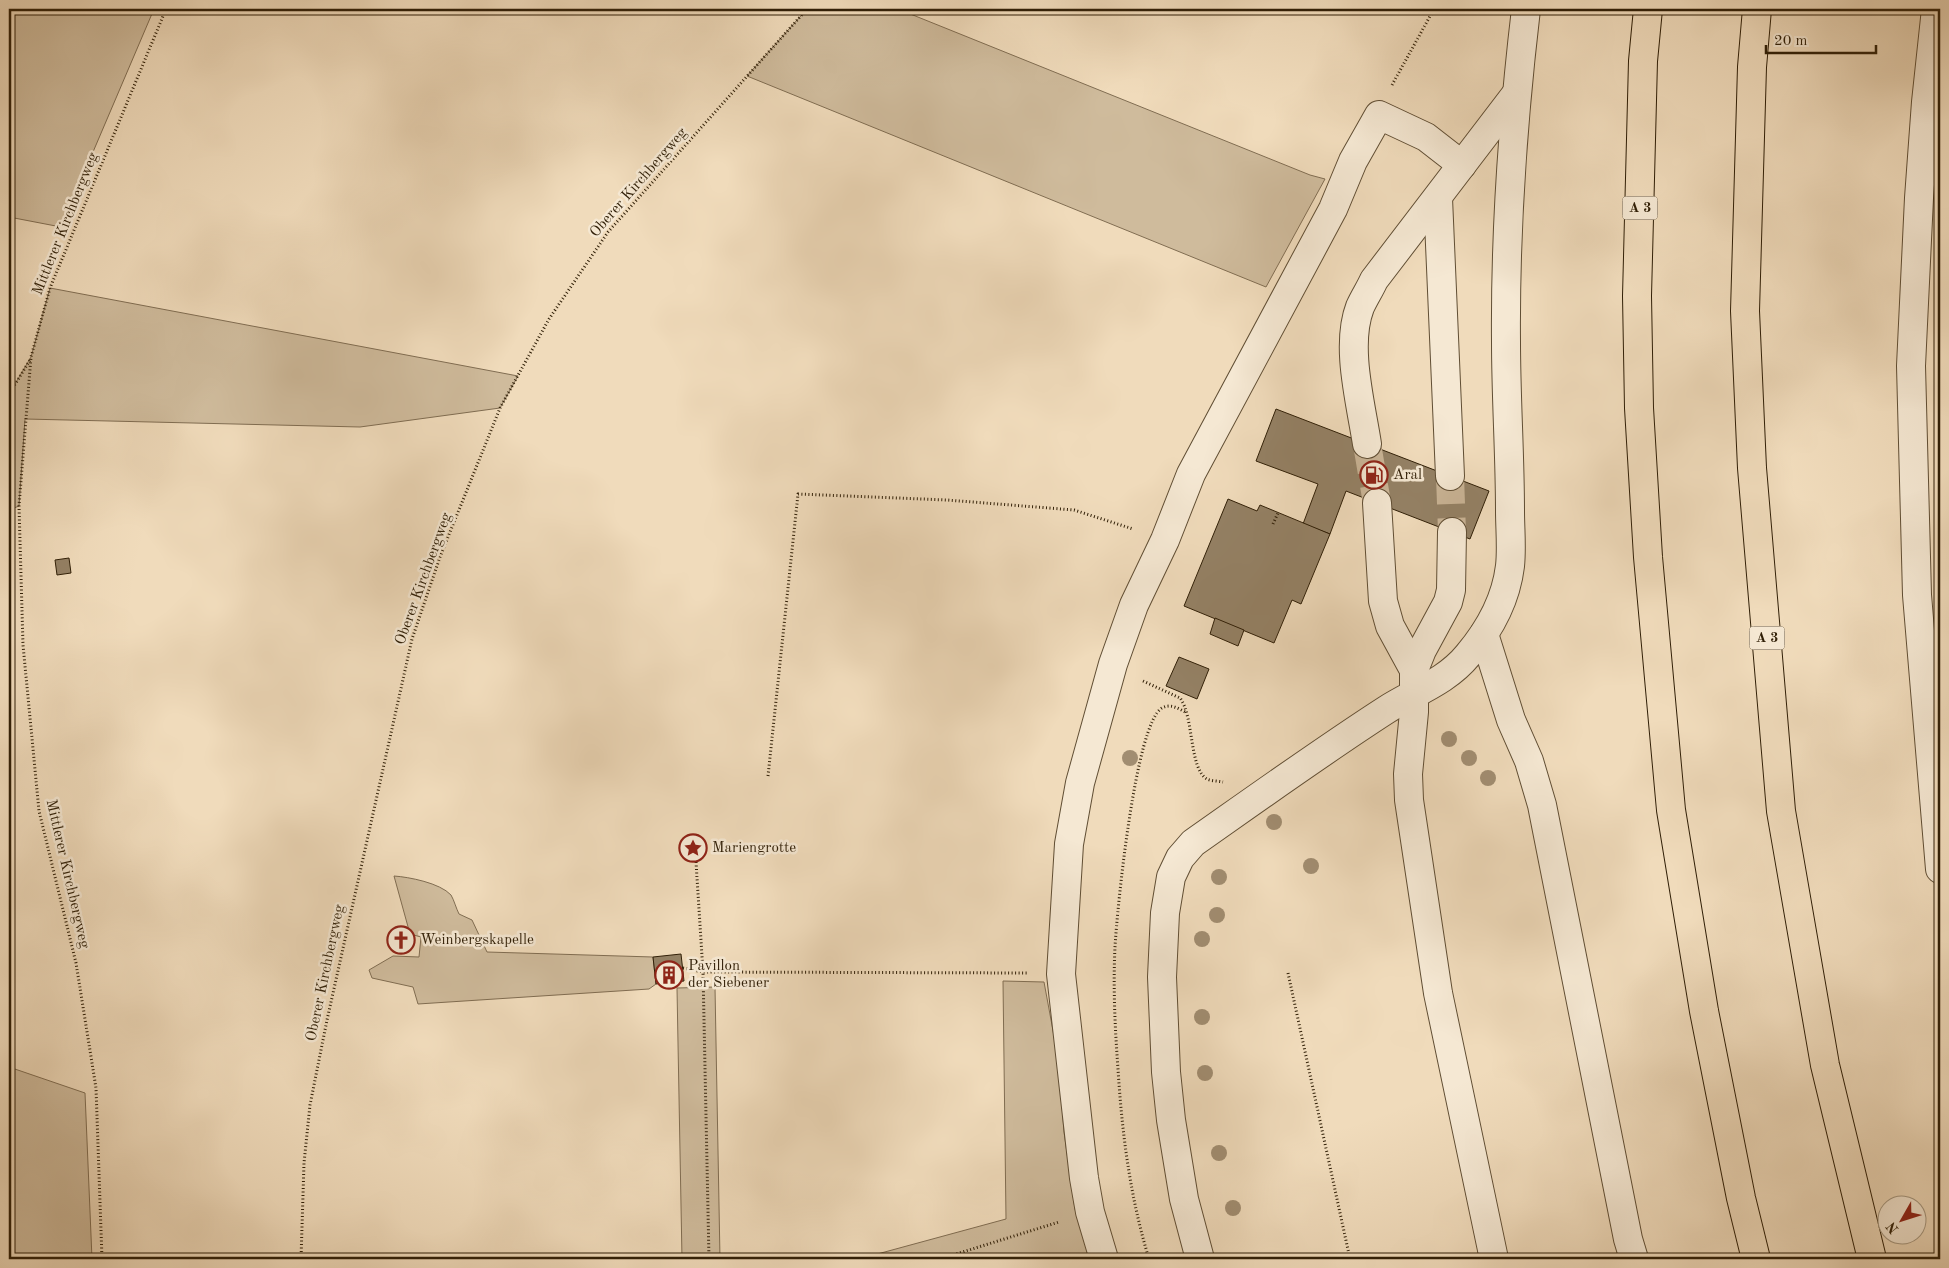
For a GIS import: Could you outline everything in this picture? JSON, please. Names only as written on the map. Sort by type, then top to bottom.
[{"type":"highway","name":"A 3","points":[[1648,9],[1643,61],[1637,296],[1639,408],[1648,557],[1671,810],[1704,1011],[1741,1198],[1756,1259]]},
{"type":"highway","name":"A 3","points":[[1757,9],[1752,67],[1745,311],[1752,468],[1781,811],[1825,1065],[1872,1259]]},
{"type":"lane","points":[[1200,1259],[1177,1163],[1166,1072],[1162,977],[1167,894],[1175,867],[1185,850],[1384,711],[1414,682],[1448,675],[1467,656],[1484,634],[1504,594],[1510,565],[1506,343],[1507,231],[1516,94],[1526,9]]},
{"type":"lane","points":[[1936,9],[1926,102],[1911,366],[1917,595],[1940,869]]},
{"type":"lane","points":[[1367,444],[1353,352],[1355,328],[1360,308],[1374,280],[1516,94]]},
{"type":"lane","points":[[1104,1259],[1090,1212],[1082,1161],[1061,974],[1070,844],[1080,783],[1113,664],[1134,605],[1165,540],[1191,474],[1333,209],[1353,161],[1379,115],[1426,137],[1462,165]]},
{"type":"lane","points":[[1438,198],[1450,476]]},
{"type":"lane","points":[[1377,503],[1383,602],[1390,626],[1414,682]]},
{"type":"lane","points":[[1452,532],[1450,596],[1444,612],[1422,650],[1414,682],[1408,774],[1409,800],[1438,993],[1494,1259]]},
{"type":"lane","points":[[1484,634],[1508,712],[1529,761],[1542,805],[1628,1239],[1634,1259]]},
{"type":"path","name":"Mittlerer Kirchbergweg","points":[[102,1259],[96,1088],[76,963],[39,811],[23,645],[19,506],[31,357],[50,288],[166,9]]},
{"type":"path","name":"Oberer Kirchbergweg","points":[[302,1259],[304,1163],[310,1105],[326,1020],[412,639],[440,557],[500,408],[549,319],[608,232],[807,9]]},
{"type":"path","points":[[1379,115],[1396,76],[1434,9]]},
{"type":"path","points":[[9,394],[31,357]]},
{"type":"path","points":[[768,776],[798,494],[948,500],[1074,510],[1165,540]]},
{"type":"path","points":[[1273,524],[1278,513]]},
{"type":"path","points":[[1151,685],[1180,698],[1184,705],[1199,770],[1203,775],[1208,780],[1239,784],[1245,788],[1253,801]]},
{"type":"path","points":[[696,862],[703,972],[710,1259]]},
{"type":"path","points":[[683,968],[703,972],[1061,974]]},
{"type":"path","points":[[1288,973],[1350,1259]]},
{"type":"path","points":[[940,1259],[1090,1212]]},
{"type":"shaded area","points":[[9,9],[154,9],[61,227],[9,217]]},
{"type":"shaded area","points":[[807,9],[898,9],[1310,175],[1325,179],[1266,287],[747,76]]},
{"type":"shaded area","points":[[50,288],[518,376],[500,408],[360,427],[25,419],[19,506],[9,510],[9,394],[31,357]]},
{"type":"shaded area","points":[[394,876],[424,881],[440,887],[451,895],[459,914],[472,920],[487,952],[653,957],[656,984],[649,989],[418,1004],[413,987],[372,978],[369,970],[393,956],[419,957],[421,937],[410,934]]},
{"type":"shaded area","points":[[1003,981],[1044,982],[1059,1063],[1064,1132],[1075,1209],[1090,1259],[859,1259],[1006,1219]]},
{"type":"shaded area","points":[[715,987],[720,1259],[682,1259],[677,988]]},
{"type":"shaded area","points":[[9,1067],[85,1093],[92,1259],[9,1259]]},
{"type":"building","points":[[1276,409],[1489,491],[1470,539],[1346,491],[1330,534],[1303,524],[1318,484],[1256,461]]},
{"type":"building","points":[[1228,499],[1257,511],[1260,505],[1330,534],[1301,604],[1292,600],[1274,643],[1184,606]]},
{"type":"building","points":[[69,558],[71,573],[57,575],[55,560]]},
{"type":"building","points":[[1215,618],[1244,630],[1238,646],[1210,634]]},
{"type":"building","points":[[1179,657],[1209,669],[1197,699],[1166,686]]},
{"type":"building","name":"Pavillon der Siebener","points":[[681,954],[684,981],[656,984],[653,957]]},
{"type":"tunnel","points":[[1367,444],[1377,503]]},
{"type":"tunnel","points":[[1450,476],[1452,532]]},
{"type":"place","name":"Aral","points":[[1374,475]]},
{"type":"place","name":"Mariengrotte","points":[[693,848]]},
{"type":"place","name":"Weinbergskapelle","points":[[401,940]]},
{"type":"place","name":"Pavillon der Siebener","points":[[669,975]]}]
